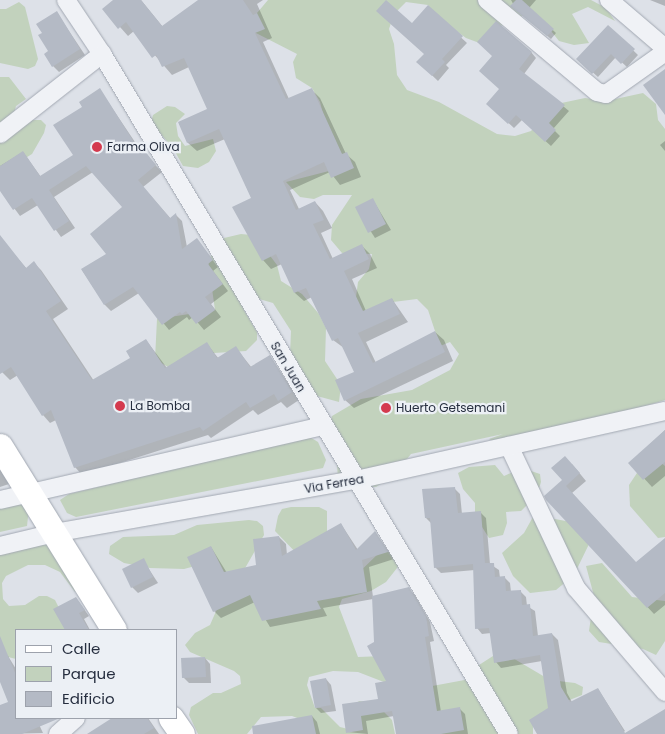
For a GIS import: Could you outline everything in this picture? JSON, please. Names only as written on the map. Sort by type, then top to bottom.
[{"type":"street","name":"San Juan","points":[[66,0],[102,54],[509,734]]},
{"type":"street","points":[[487,0],[597,92],[606,94],[665,52]]},
{"type":"street","points":[[609,0],[665,48]]},
{"type":"street","points":[[0,134],[102,54]]},
{"type":"street","name":"Via Ferrea","points":[[0,546],[54,533],[356,480],[665,411]]},
{"type":"street","points":[[0,500],[323,426]]},
{"type":"street","points":[[0,446],[113,629]]},
{"type":"street","points":[[508,446],[576,588],[665,692]]},
{"type":"street","points":[[58,734],[75,719]]},
{"type":"street","points":[[172,719],[182,734]]},
{"type":"green space","points":[[268,0],[591,0],[606,8],[615,21],[588,7],[572,14],[589,43],[574,45],[559,41],[540,17],[525,14],[511,23],[500,26],[482,44],[466,38],[439,18],[428,5],[406,2],[394,14],[389,29],[394,44],[397,75],[407,90],[439,102],[497,134],[515,136],[531,131],[552,105],[585,98],[606,101],[643,93],[656,104],[658,120],[665,129],[665,400],[504,449],[489,439],[503,434],[411,454],[394,475],[376,487],[353,487],[338,480],[336,447],[329,431],[332,416],[361,399],[412,390],[450,370],[459,354],[450,342],[440,346],[428,310],[417,299],[385,303],[358,319],[350,306],[356,297],[358,282],[369,269],[372,254],[342,253],[331,240],[332,225],[352,195],[323,195],[314,199],[300,197],[286,182],[329,171],[342,154],[335,148],[328,133],[320,102],[312,88],[296,78],[293,62],[297,54],[252,31],[257,13]]},
{"type":"green space","points":[[19,2],[25,7],[38,59],[35,66],[28,69],[0,63],[0,9],[6,9]]},
{"type":"green space","points":[[0,77],[9,77],[26,99],[16,106],[13,117],[4,123],[0,122]]},
{"type":"green space","points":[[167,106],[175,107],[185,114],[176,123],[178,136],[185,146],[213,139],[216,151],[209,162],[198,168],[183,166],[173,148],[151,123],[153,115]]},
{"type":"green space","points":[[32,120],[41,120],[46,125],[44,133],[32,154],[19,162],[0,185],[0,136],[19,130]]},
{"type":"green space","points":[[241,234],[251,235],[262,245],[277,265],[281,281],[302,294],[319,314],[326,328],[325,361],[341,385],[339,402],[317,396],[302,376],[290,355],[291,331],[273,303],[249,296],[244,302],[244,310],[257,332],[257,340],[246,351],[198,354],[168,367],[155,359],[157,319],[215,310],[208,260],[224,238]]},
{"type":"green space","points":[[308,436],[318,442],[326,460],[323,468],[76,517],[67,513],[60,500],[69,494]]},
{"type":"green space","points":[[660,462],[665,466],[665,537],[658,538],[630,506],[629,485],[639,470]]},
{"type":"green space","points":[[495,465],[504,476],[522,468],[540,474],[541,482],[537,495],[521,511],[506,512],[507,523],[503,535],[489,538],[475,516],[475,503],[463,489],[458,473],[469,467]]},
{"type":"green space","points":[[0,493],[29,508],[27,526],[0,532]]},
{"type":"green space","points":[[291,507],[319,507],[327,511],[327,551],[349,582],[380,552],[395,552],[401,563],[386,582],[371,591],[342,599],[339,607],[358,657],[384,656],[389,684],[358,672],[333,671],[309,677],[307,685],[315,708],[321,708],[340,727],[348,729],[353,707],[359,701],[374,702],[392,720],[395,734],[298,734],[300,719],[292,716],[261,717],[247,734],[198,734],[189,715],[191,707],[213,693],[221,693],[241,684],[240,676],[234,671],[190,652],[185,645],[195,633],[210,625],[220,602],[199,565],[184,569],[150,568],[124,563],[109,554],[110,546],[123,537],[174,535],[197,525],[249,520],[257,521],[263,526],[264,535],[244,570],[303,560],[275,531],[278,516],[282,509]]},
{"type":"green space","points":[[534,515],[576,523],[590,542],[574,575],[556,590],[530,593],[513,576],[502,553],[524,533]]},
{"type":"green space","points":[[25,545],[60,545],[83,558],[96,579],[75,592],[60,572],[45,565],[28,565],[6,576],[2,583],[3,599],[9,606],[25,605],[39,596],[47,596],[55,600],[70,629],[15,629],[15,659],[4,656],[0,660],[0,555],[9,548]]},
{"type":"green space","points":[[602,563],[632,597],[665,601],[665,641],[656,655],[643,649],[599,642],[589,631],[594,596],[586,566]]},
{"type":"green space","points":[[493,656],[511,657],[550,680],[575,683],[583,687],[582,695],[552,707],[533,723],[533,734],[425,734],[429,712],[416,689],[470,679],[479,665]]},
{"type":"building","points":[[113,0],[141,0],[162,26],[198,0],[243,0],[253,15],[257,13],[265,29],[255,33],[286,99],[312,88],[342,154],[347,152],[354,168],[331,178],[324,162],[283,181],[296,210],[315,201],[324,220],[313,224],[330,259],[362,244],[369,259],[344,271],[363,311],[392,298],[400,314],[358,333],[373,363],[435,331],[445,352],[344,401],[335,380],[354,372],[338,338],[332,341],[306,288],[294,293],[276,254],[262,261],[232,207],[251,198],[219,129],[187,143],[178,122],[207,109],[184,58],[162,67],[156,55],[152,58],[126,22],[118,29],[102,9]]},
{"type":"building","points":[[386,0],[412,23],[428,5],[463,36],[442,59],[445,62],[432,76],[416,62],[424,54],[376,11]]},
{"type":"building","points":[[516,0],[522,0],[554,29],[547,36],[510,6]]},
{"type":"building","points":[[57,11],[80,49],[52,67],[44,54],[48,51],[38,35],[42,33],[36,24]]},
{"type":"building","points":[[496,21],[532,52],[519,69],[565,105],[549,123],[556,130],[545,142],[516,115],[508,124],[486,104],[499,89],[479,71],[492,56],[477,42]]},
{"type":"building","points":[[608,25],[635,49],[621,64],[611,54],[592,74],[576,59]]},
{"type":"building","points":[[665,69],[665,115],[643,85]]},
{"type":"building","points":[[100,88],[137,147],[140,145],[156,165],[138,180],[170,218],[176,213],[182,249],[197,238],[213,260],[208,264],[223,284],[205,297],[215,310],[196,324],[186,311],[182,314],[180,312],[162,325],[133,287],[104,305],[81,269],[106,254],[90,234],[122,207],[86,166],[49,190],[69,221],[54,231],[32,198],[13,210],[0,191],[0,166],[23,151],[40,176],[73,155],[53,125],[82,107],[79,102]]},
{"type":"building","points":[[373,198],[386,224],[368,233],[355,207]]},
{"type":"building","points":[[0,235],[26,268],[34,261],[61,301],[46,311],[92,380],[130,358],[126,351],[146,339],[165,368],[207,342],[217,358],[236,346],[250,367],[270,355],[292,392],[278,401],[274,394],[250,408],[246,402],[203,431],[200,427],[74,468],[51,410],[42,416],[11,367],[0,374]]},
{"type":"building","points":[[665,430],[665,462],[643,480],[628,463]]},
{"type":"building","points":[[565,456],[580,473],[566,486],[636,562],[665,538],[665,593],[647,608],[546,500],[544,496],[562,480],[551,468]]},
{"type":"building","points":[[455,487],[458,513],[481,511],[485,563],[494,563],[495,577],[505,576],[506,591],[521,590],[522,605],[530,604],[533,636],[552,633],[561,687],[570,702],[598,688],[625,733],[665,709],[665,734],[537,734],[529,720],[548,708],[540,655],[494,663],[489,628],[475,629],[473,564],[434,568],[430,518],[425,518],[422,489]]},
{"type":"building","points":[[341,523],[356,550],[375,531],[388,552],[362,560],[367,592],[317,601],[321,609],[262,621],[250,595],[213,612],[187,557],[211,546],[224,572],[256,565],[253,539],[279,536],[282,556]]},
{"type":"building","points":[[144,558],[153,577],[131,588],[122,569]]},
{"type":"building","points":[[409,587],[426,616],[429,636],[425,637],[437,711],[460,707],[464,730],[441,734],[396,734],[392,711],[361,716],[363,730],[346,733],[342,704],[378,699],[375,683],[386,681],[367,646],[374,642],[372,596]]},
{"type":"building","points":[[76,597],[85,610],[79,613],[88,629],[64,629],[53,609]]},
{"type":"building","points":[[0,636],[15,673],[15,719],[58,719],[22,734],[0,734],[0,705],[8,702],[0,682]]},
{"type":"building","points":[[205,657],[206,677],[182,678],[181,658]]},
{"type":"building","points":[[326,678],[331,705],[315,708],[310,681]]},
{"type":"building","points":[[312,715],[316,734],[253,734],[252,726]]},
{"type":"building","points":[[110,719],[148,719],[154,728],[144,734],[87,734]]},
{"type":"place","name":"Farma Oliva","points":[[97,147]]},
{"type":"place","name":"La Bomba","points":[[120,406]]},
{"type":"place","name":"Huerto Getsemani","points":[[386,408]]}]
